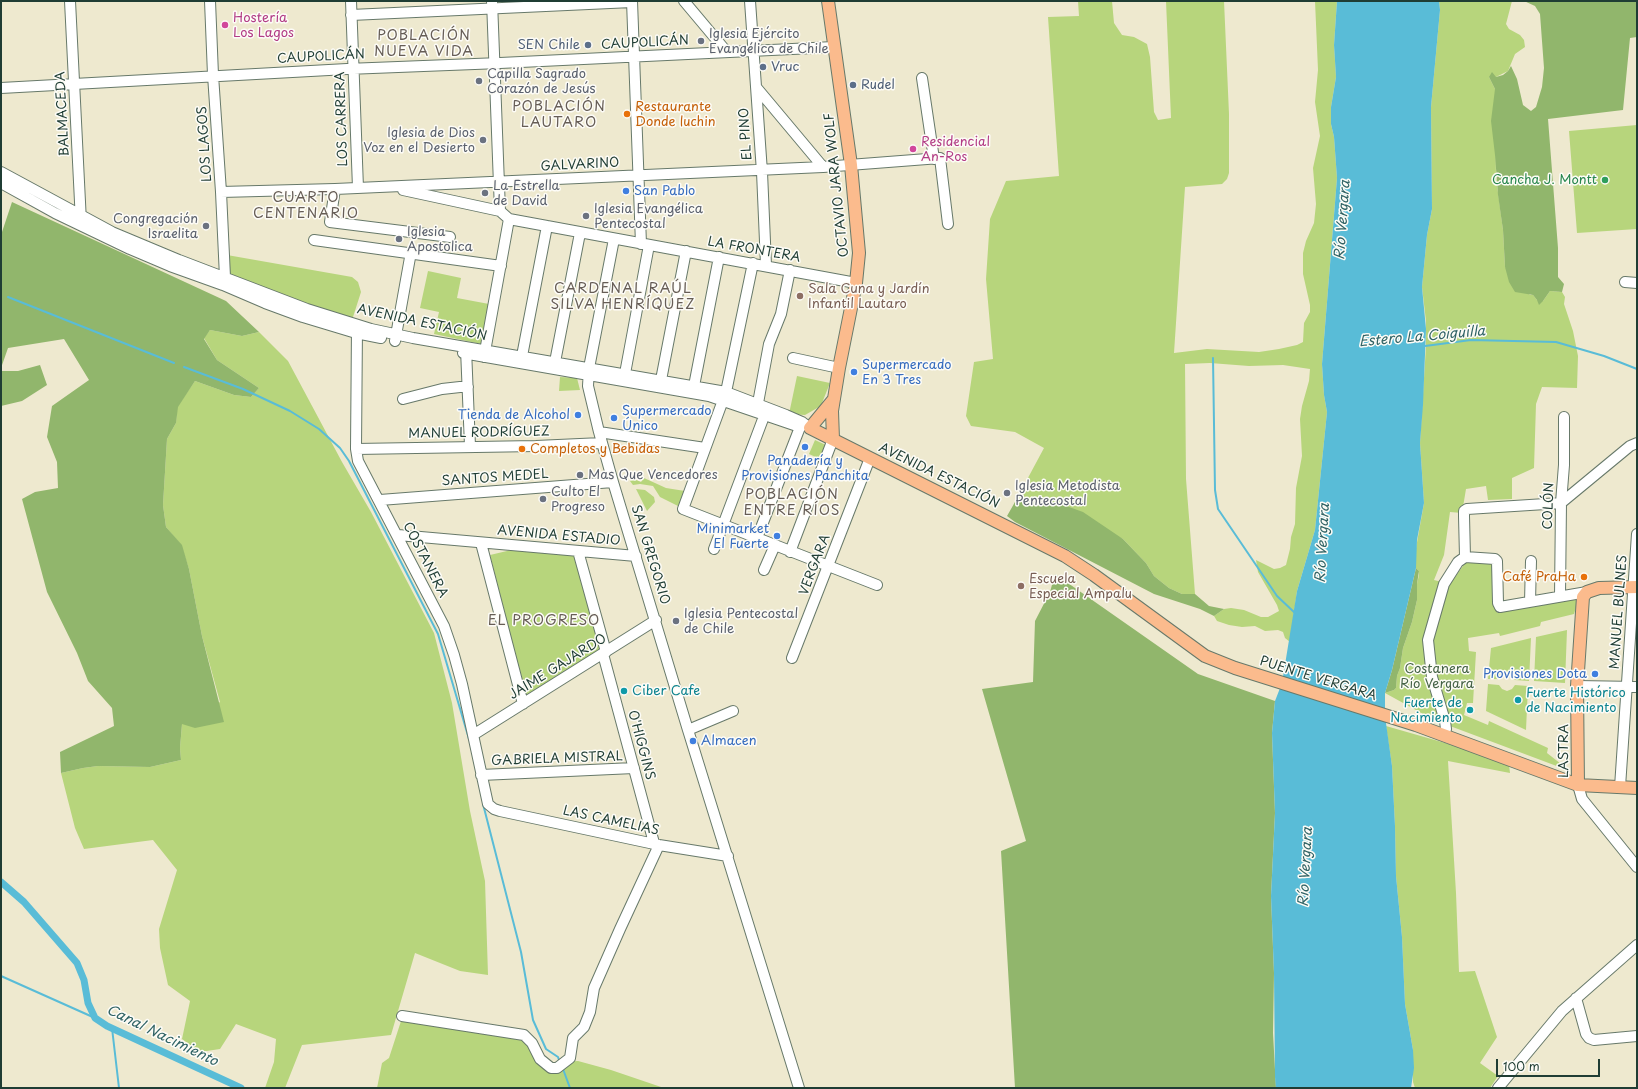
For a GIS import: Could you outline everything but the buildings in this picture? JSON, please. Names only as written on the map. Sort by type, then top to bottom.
[{"type":"main road","name":"OCTAVIO JARA WOLF","points":[[828,1],[851,165],[859,253],[856,283],[834,399],[832,419],[833,439]]},
{"type":"main road","points":[[804,425],[834,399]]},
{"type":"main road","name":"AVENIDA ESTACIÓN","points":[[804,425],[1000,521],[1065,556],[1094,575],[1195,650],[1216,661],[1235,668]]},
{"type":"main road","points":[[1587,592],[1607,587],[1636,587]]},
{"type":"main road","name":"LASTRA","points":[[1578,785],[1577,686],[1583,597],[1587,592]]},
{"type":"main road","name":"PUENTE VERGARA","points":[[1235,668],[1416,725],[1578,785],[1637,788]]},
{"type":"street","name":"BALMACEDA","points":[[70,1],[81,221]]},
{"type":"street","name":"LOS LAGOS","points":[[210,1],[213,76],[221,192],[224,281]]},
{"type":"street","name":"LOS CARRERA","points":[[351,1],[358,188]]},
{"type":"street","points":[[684,1],[726,52]]},
{"type":"street","name":"EL PINO","points":[[750,1],[766,266]]},
{"type":"street","points":[[351,14],[492,5],[632,2],[639,175],[645,245],[625,377]]},
{"type":"street","points":[[492,5],[500,211]]},
{"type":"street","name":"CAUPOLICÁN","points":[[1,88],[354,68],[494,64],[834,47]]},
{"type":"street","points":[[922,78],[948,224]]},
{"type":"street","points":[[756,87],[823,167]]},
{"type":"street","name":"GALVARINO","points":[[221,192],[390,187],[761,170],[937,159]]},
{"type":"street","name":"AVENIDA ESTACIÓN","points":[[1,172],[32,195]]},
{"type":"street","name":"AVENIDA ESTACIÓN","points":[[1,183],[32,195],[170,266],[224,281],[265,303],[297,315],[357,329],[484,354],[589,372],[661,380],[694,386],[763,409],[804,425]]},
{"type":"street","points":[[390,187],[500,211],[509,219],[484,354]]},
{"type":"street","points":[[335,189],[330,222],[450,237]]},
{"type":"street","name":"LA FRONTERA","points":[[509,219],[856,283]]},
{"type":"street","points":[[522,356],[546,226]]},
{"type":"street","points":[[555,362],[580,233]]},
{"type":"street","name":"SAN GREGORIO","points":[[614,239],[589,372],[588,386],[613,482],[799,1088]]},
{"type":"street","points":[[314,240],[411,252],[501,266]]},
{"type":"street","points":[[661,380],[686,251]]},
{"type":"street","points":[[396,337],[411,252]]},
{"type":"street","points":[[694,386],[719,257]]},
{"type":"street","points":[[753,263],[725,397],[683,509],[877,585]]},
{"type":"street","points":[[714,549],[763,409],[769,344],[781,314],[790,270]]},
{"type":"street","points":[[1625,282],[1637,283]]},
{"type":"street","name":"COSTANERA","points":[[357,329],[356,448],[358,461],[380,500],[444,626],[454,655],[481,775],[490,807]]},
{"type":"street","points":[[466,350],[470,446]]},
{"type":"street","name":"AVENIDA ESTACIÓN","points":[[484,354],[522,356],[555,362],[589,372]]},
{"type":"street","points":[[793,358],[839,368]]},
{"type":"street","name":"AVENIDA ESTACIÓN","points":[[625,377],[709,396],[725,397],[763,409]]},
{"type":"street","points":[[403,399],[442,389],[468,387]]},
{"type":"street","name":"COLÓN","points":[[1560,596],[1564,417]]},
{"type":"street","points":[[757,538],[804,425]]},
{"type":"street","points":[[599,432],[705,448]]},
{"type":"street","points":[[790,552],[833,439]]},
{"type":"street","name":"MANUEL RODRÍGUEZ","points":[[356,448],[602,443]]},
{"type":"street","points":[[1465,558],[1464,511],[1467,509],[1561,503],[1630,446],[1637,443]]},
{"type":"street","name":"VERGARA","points":[[792,658],[870,458]]},
{"type":"street","name":"SANTOS MEDEL","points":[[380,500],[613,482]]},
{"type":"street","name":"MANUEL BULNES","points":[[1620,787],[1632,687],[1637,534]]},
{"type":"street","name":"AVENIDA ESTADIO","points":[[398,535],[636,556]]},
{"type":"street","name":"AVENIDA ESTADIO","points":[[481,543],[523,704]]},
{"type":"street","points":[[764,570],[775,545]]},
{"type":"street","name":"O'HIGGINS","points":[[578,551],[634,768],[657,844]]},
{"type":"street","points":[[1444,735],[1446,729],[1445,720],[1432,677],[1428,640],[1444,584],[1458,562],[1465,558],[1495,559],[1497,561],[1499,606],[1501,607],[1587,592]]},
{"type":"street","points":[[1530,602],[1531,561]]},
{"type":"street","name":"JAIME GAJARDO","points":[[473,735],[656,620]]},
{"type":"street","points":[[1577,686],[1632,687]]},
{"type":"street","points":[[688,730],[733,711]]},
{"type":"street","name":"GABRIELA MISTRAL","points":[[481,775],[634,768]]},
{"type":"street","name":"LASTRA","points":[[1578,785],[1582,799],[1637,867]]},
{"type":"street","name":"LAS CAMELIAS","points":[[490,807],[500,811],[657,844],[728,856]]},
{"type":"street","points":[[402,1016],[524,1035],[532,1043],[540,1059],[551,1068],[557,1068],[570,1058],[573,1038],[584,1027],[590,1012],[594,988],[657,844]]},
{"type":"street","points":[[1498,1088],[1562,1011],[1637,945]]},
{"type":"street","points":[[1576,998],[1586,1034],[1590,1038],[1594,1040],[1637,1036]]},
{"type":"green space","points":[[1078,1],[1112,1],[1114,23],[1122,35],[1134,37],[1147,44],[1150,57],[1154,112],[1158,120],[1171,118],[1166,1],[1224,1],[1229,114],[1229,173],[1227,179],[1222,184],[1185,187],[1174,353],[1207,349],[1259,352],[1297,345],[1303,342],[1304,323],[1310,312],[1310,305],[1303,274],[1303,253],[1306,241],[1314,223],[1316,204],[1313,168],[1320,136],[1315,102],[1318,70],[1315,1],[1337,1],[1334,45],[1336,77],[1331,107],[1331,124],[1334,137],[1337,178],[1322,364],[1324,395],[1327,412],[1315,530],[1297,591],[1290,642],[1285,638],[1283,632],[1278,630],[1265,631],[1255,626],[1242,627],[1229,625],[1217,621],[1214,616],[1224,609],[1231,608],[1244,610],[1261,617],[1268,617],[1279,611],[1258,572],[1256,560],[1274,569],[1286,565],[1295,524],[1296,488],[1302,456],[1300,419],[1309,381],[1310,369],[1283,365],[1249,366],[1210,363],[1185,364],[1186,479],[1195,594],[1182,594],[1169,588],[1154,576],[1146,563],[1123,539],[1032,499],[1015,502],[1044,448],[1015,432],[971,426],[966,416],[974,362],[993,359],[986,279],[990,219],[1006,181],[1059,176],[1048,17],[1079,16]]},
{"type":"green space","name":"Costanera Río Vergara","points":[[1439,1],[1512,1],[1506,24],[1509,29],[1520,35],[1524,40],[1525,47],[1515,54],[1508,71],[1496,77],[1489,77],[1495,89],[1496,178],[1503,230],[1505,267],[1530,295],[1533,295],[1537,300],[1543,301],[1550,291],[1562,292],[1565,297],[1564,304],[1573,331],[1578,356],[1577,388],[1542,387],[1536,404],[1534,468],[1512,478],[1512,499],[1488,500],[1486,486],[1466,489],[1462,513],[1450,512],[1444,555],[1434,580],[1450,584],[1468,559],[1495,562],[1499,573],[1497,613],[1527,606],[1576,600],[1577,604],[1574,614],[1541,622],[1540,626],[1500,636],[1499,633],[1468,638],[1469,651],[1476,652],[1473,703],[1467,703],[1464,715],[1488,725],[1489,721],[1548,748],[1547,753],[1570,771],[1434,720],[1385,693],[1396,688],[1403,648],[1412,622],[1417,600],[1417,584],[1419,575],[1419,571],[1416,568],[1416,548],[1424,503],[1420,443],[1426,346],[1426,321],[1422,287],[1427,235],[1432,209],[1431,107],[1440,10]]},
{"type":"green space","points":[[1524,1],[1637,1],[1637,37],[1630,38],[1623,110],[1548,119],[1558,248],[1558,277],[1564,284],[1562,292],[1550,291],[1539,305],[1533,295],[1515,292],[1509,282],[1505,267],[1503,230],[1491,121],[1495,89],[1489,77],[1492,72],[1496,77],[1503,75],[1511,66],[1517,79],[1523,105],[1531,111],[1536,107],[1542,87],[1544,68],[1540,14],[1535,6]]},
{"type":"green space","name":"Cancha J. Montt","points":[[1637,125],[1637,229],[1577,233],[1569,131]]},
{"type":"green space","points":[[12,202],[226,301],[259,332],[242,336],[210,330],[204,339],[217,360],[259,388],[251,397],[234,395],[195,381],[178,407],[176,423],[167,439],[163,505],[166,527],[182,545],[189,569],[202,636],[224,722],[195,728],[182,724],[180,748],[181,760],[150,767],[98,766],[61,773],[60,752],[114,726],[112,708],[88,681],[77,653],[47,592],[22,499],[35,492],[58,488],[57,462],[47,437],[52,406],[89,380],[64,339],[8,348],[1,368],[1,235]]},
{"type":"green space","points":[[227,255],[352,277],[358,282],[361,292],[353,317],[345,318],[233,278],[229,274]]},
{"type":"green space","points":[[428,271],[461,278],[457,298],[489,304],[481,344],[434,334],[439,312],[420,308]]},
{"type":"green space","points":[[210,330],[242,336],[259,332],[288,361],[342,462],[371,512],[434,633],[452,703],[470,811],[485,881],[488,975],[460,971],[415,953],[391,1035],[302,1045],[285,1088],[265,1088],[274,1062],[276,1039],[236,1024],[220,1049],[200,1052],[182,1039],[190,1001],[168,985],[160,948],[159,929],[177,870],[153,840],[84,849],[75,828],[61,773],[98,766],[150,767],[181,760],[180,748],[182,724],[220,702],[202,636],[189,569],[181,545],[166,527],[163,505],[167,439],[176,423],[177,407],[195,381],[234,395],[251,397],[259,388],[217,360],[204,338]]},
{"type":"green space","points":[[40,365],[47,385],[22,401],[1,406],[1,371],[18,371]]},
{"type":"green space","points":[[797,376],[830,383],[819,407],[805,415],[789,414]]},
{"type":"green space","points":[[560,377],[577,378],[580,390],[559,391]]},
{"type":"green space","points":[[815,440],[828,446],[822,460],[809,454]]},
{"type":"green space","points":[[644,478],[666,488],[685,491],[678,506],[660,497],[653,486],[640,484],[633,485],[630,481],[634,479],[641,482]]},
{"type":"green space","points":[[636,489],[645,490],[654,497],[655,502],[647,511]]},
{"type":"green space","points":[[1032,499],[1058,503],[1083,512],[1123,539],[1146,563],[1154,576],[1169,588],[1182,594],[1195,594],[1209,606],[1224,609],[1214,616],[1200,609],[1154,594],[1015,522],[1007,516],[1015,502]]},
{"type":"green space","points":[[524,547],[576,555],[600,649],[526,696],[490,555]]},
{"type":"green space","points":[[1416,568],[1419,571],[1417,600],[1412,622],[1403,648],[1396,688],[1385,693],[1392,670]]},
{"type":"green space","points":[[1055,574],[1198,674],[1275,701],[1272,733],[1275,813],[1271,896],[1274,973],[1273,1033],[1276,1088],[1015,1088],[1001,851],[1026,841],[982,689],[1033,682],[1035,621],[1050,592]]},
{"type":"green space","points":[[1567,630],[1565,683],[1534,681],[1536,637]]},
{"type":"green space","points":[[1531,638],[1529,681],[1515,680],[1512,676],[1507,674],[1502,675],[1499,679],[1488,679],[1491,648]]},
{"type":"green space","points":[[1488,684],[1499,685],[1502,689],[1507,691],[1512,689],[1515,685],[1528,686],[1526,730],[1486,711]]},
{"type":"green space","points":[[1386,726],[1501,759],[1509,765],[1510,773],[1448,761],[1459,972],[1475,971],[1497,1037],[1480,1063],[1498,1076],[1490,1088],[1415,1088],[1413,1082],[1413,1050],[1405,1004],[1402,937],[1396,876],[1392,766]]},
{"type":"green space","points":[[402,1018],[525,1041],[540,1063],[578,1061],[611,1070],[664,1088],[377,1088],[382,1063],[389,1058]]},
{"type":"water","name":"Río Vergara","points":[[1337,1],[1439,1],[1440,10],[1431,107],[1432,209],[1427,235],[1422,287],[1426,329],[1420,443],[1424,503],[1417,540],[1416,568],[1392,670],[1385,693],[1385,716],[1392,766],[1396,876],[1402,937],[1405,1004],[1413,1050],[1414,1068],[1411,1088],[1276,1088],[1275,1077],[1274,973],[1271,896],[1275,813],[1272,733],[1275,701],[1282,683],[1297,591],[1315,530],[1327,412],[1324,395],[1322,364],[1337,178],[1334,137],[1331,124],[1331,107],[1336,77],[1334,45]]},
{"type":"waterway","points":[[8,297],[174,363]]},
{"type":"waterway","name":"Estero La Coiguilla","points":[[1425,346],[1471,340],[1556,342],[1604,356],[1637,369]]},
{"type":"waterway","points":[[1213,358],[1215,490],[1218,509],[1277,596],[1295,613]]},
{"type":"waterway","points":[[184,367],[243,389],[290,411],[319,429],[340,448],[349,461],[438,634],[469,739]]},
{"type":"waterway","points":[[483,804],[521,952],[533,1020],[546,1049],[558,1057],[559,1060]]},
{"type":"waterway","name":"Canal Nacimiento","points":[[1,882],[24,902],[77,963],[84,980],[88,1003],[95,1018],[107,1026],[241,1088]]},
{"type":"waterway","points":[[1,976],[95,1018]]},
{"type":"waterway","points":[[112,1028],[119,1088]]},
{"type":"waterway","points":[[563,1069],[570,1088]]},
{"type":"place","name":"Hostería Los Lagos","points":[[225,25]]},
{"type":"place","name":"Iglesia Ejército Evangélico de Chile","points":[[701,41]]},
{"type":"place","name":"SEN Chile","points":[[588,45]]},
{"type":"place","name":"Vruc","points":[[763,67]]},
{"type":"place","name":"Capilla Sagrado Corazón de Jesús","points":[[479,81]]},
{"type":"place","name":"Rudel","points":[[853,85]]},
{"type":"place","name":"Restaurante Donde luchin","points":[[627,114]]},
{"type":"place","name":"Iglesia de Dios Voz en el Desierto","points":[[483,140]]},
{"type":"place","name":"Residencial An-Ros","points":[[913,149]]},
{"type":"place","name":"Cancha J. Montt","points":[[1605,180]]},
{"type":"place","name":"San Pablo","points":[[626,191]]},
{"type":"place","name":"La Estrella de David","points":[[485,193]]},
{"type":"place","name":"Iglesia Evangélica Pentecostal","points":[[586,216]]},
{"type":"place","name":"Congregación Israelita","points":[[206,226]]},
{"type":"place","name":"Iglesia Apostolica","points":[[399,239]]},
{"type":"place","name":"Sala Cuna y Jardín Infantil Lautaro","points":[[800,296]]},
{"type":"place","name":"Supermercado En 3 Tres","points":[[854,372]]},
{"type":"place","name":"Tienda de Alcohol","points":[[578,415]]},
{"type":"place","name":"Supermercado Único","points":[[614,418]]},
{"type":"place","name":"Panadería y Provisiones Panchita","points":[[805,447]]},
{"type":"place","name":"Completos y Bebidas","points":[[522,449]]},
{"type":"place","name":"Mas Que Vencedores","points":[[580,475]]},
{"type":"place","name":"Iglesia Metodista Pentecostal","points":[[1007,493]]},
{"type":"place","name":"Culto El Progreso","points":[[543,499]]},
{"type":"place","name":"Minimarket El Fuerte","points":[[777,536]]},
{"type":"place","name":"Café PraHa","points":[[1584,577]]},
{"type":"place","name":"Escuela Especial Ampalu","points":[[1021,586]]},
{"type":"place","name":"Iglesia Pentecostal de Chile","points":[[676,621]]},
{"type":"place","name":"Provisiones Dota","points":[[1595,674]]},
{"type":"place","name":"Ciber Cafe","points":[[624,691]]},
{"type":"place","name":"Fuerte Histórico de Nacimiento","points":[[1518,700]]},
{"type":"place","name":"Fuerte de Nacimiento","points":[[1470,710]]},
{"type":"place","name":"Almacen","points":[[693,741]]},
{"type":"district","name":"POBLACIÓN NUEVA VIDA","points":[[424,44]]},
{"type":"district","name":"POBLACIÓN LAUTARO","points":[[559,116]]},
{"type":"district","name":"CUARTO CENTENARIO","points":[[306,206]]},
{"type":"district","name":"CARDENAL RAÚL SILVA HENRÍQUEZ","points":[[623,298]]},
{"type":"district","name":"POBLACIÓN ENTRE RÍOS","points":[[792,504]]},
{"type":"district","name":"EL PROGRESO","points":[[544,621]]}]
